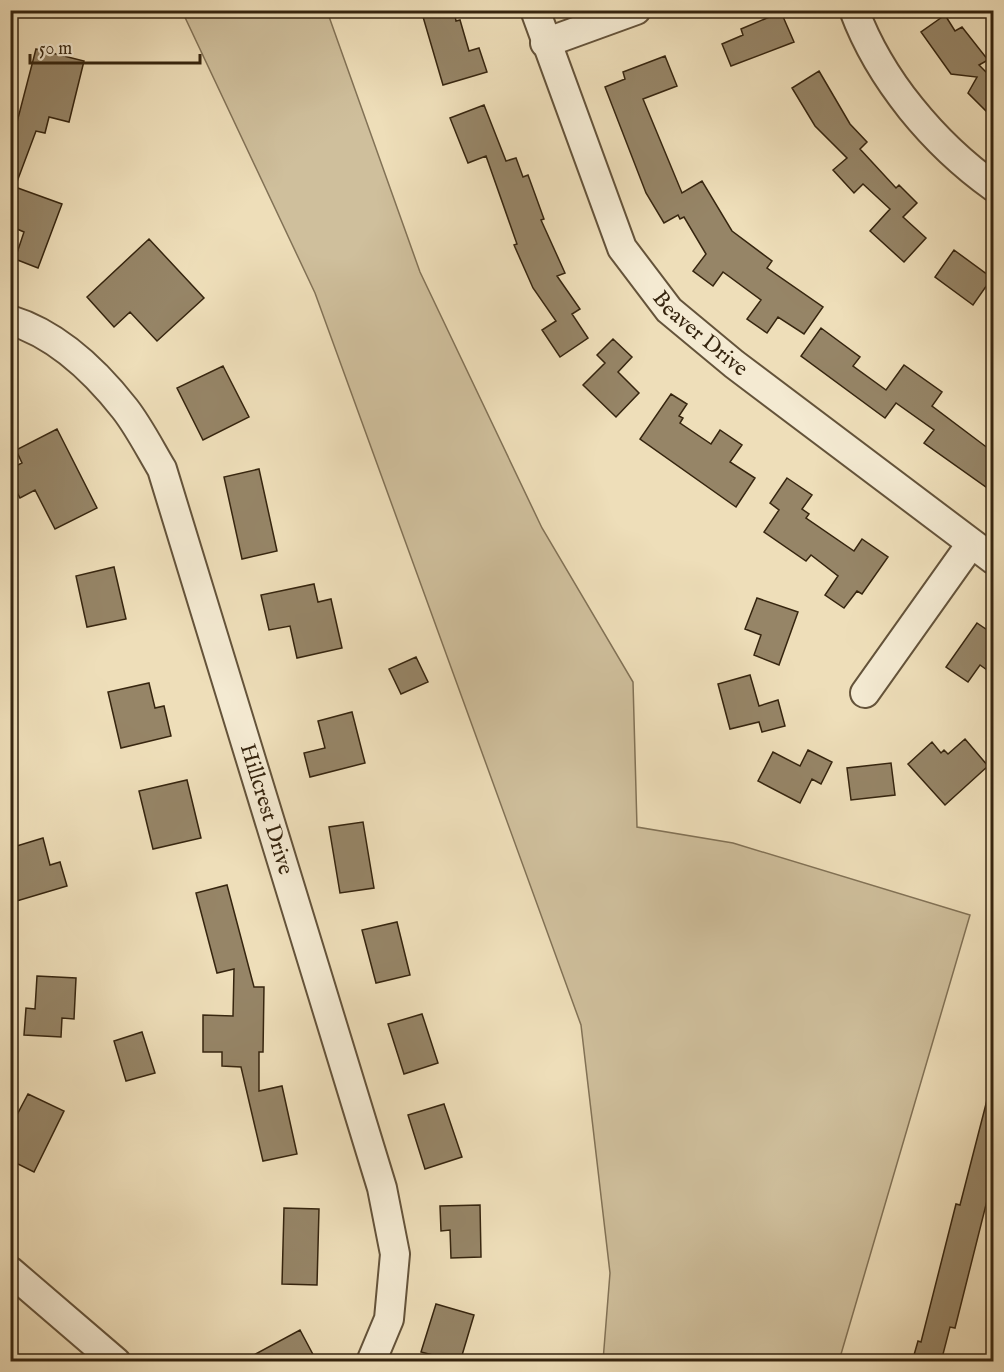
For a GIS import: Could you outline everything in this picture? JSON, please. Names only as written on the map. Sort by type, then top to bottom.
[{"type":"street","name":"Beaver Drive","points":[[535,10],[545,43],[622,248],[669,310],[734,364],[982,552]]},
{"type":"street","points":[[545,43],[636,10]]},
{"type":"street","points":[[854,10],[884,68],[922,122],[964,166],[993,187]]},
{"type":"street","name":"Hillcrest Drive","points":[[10,320],[34,327],[83,363],[126,410],[162,468],[382,1188],[395,1254],[389,1319],[371,1362]]},
{"type":"street","points":[[865,693],[982,552]]},
{"type":"street","points":[[10,1271],[116,1362]]},
{"type":"shaded area","points":[[182,11],[327,11],[420,272],[542,528],[633,682],[637,827],[733,843],[970,915],[839,1361],[603,1361],[610,1273],[581,1025],[315,293]]},
{"type":"building","points":[[421,10],[454,10],[456,21],[460,20],[469,51],[479,48],[487,72],[443,85]]},
{"type":"building","points":[[781,12],[794,42],[731,66],[722,44],[743,35],[741,29]]},
{"type":"building","points":[[945,15],[955,31],[962,27],[988,60],[979,65],[993,79],[993,118],[968,93],[977,77],[951,74],[921,32]]},
{"type":"building","points":[[36,49],[84,61],[69,122],[49,117],[45,133],[36,131],[15,187],[62,204],[38,268],[15,259],[24,232],[10,226],[10,149]]},
{"type":"building","points":[[665,56],[677,86],[643,99],[682,193],[702,181],[732,231],[772,261],[767,268],[823,307],[804,334],[778,317],[767,333],[747,319],[761,300],[723,272],[713,286],[693,271],[706,254],[684,217],[680,219],[678,215],[664,223],[646,193],[605,87],[625,79],[623,72]]},
{"type":"building","points":[[819,71],[850,124],[867,142],[860,149],[896,188],[899,185],[917,203],[903,217],[926,238],[904,262],[870,231],[890,209],[863,184],[854,193],[833,170],[847,158],[815,126],[792,88]]},
{"type":"building","points":[[484,105],[506,161],[516,158],[523,177],[528,175],[544,219],[541,220],[565,273],[557,276],[580,309],[572,314],[588,338],[560,357],[542,330],[556,321],[533,288],[514,245],[517,244],[486,156],[468,163],[450,118]]},
{"type":"building","points":[[149,239],[204,298],[157,341],[130,312],[114,327],[87,297]]},
{"type":"building","points":[[954,250],[992,278],[973,305],[935,277]]},
{"type":"building","points":[[821,328],[860,357],[853,366],[886,390],[904,365],[942,392],[932,406],[993,452],[993,492],[924,443],[934,430],[896,403],[885,418],[801,356]]},
{"type":"building","points":[[613,339],[632,357],[618,372],[639,393],[616,417],[583,385],[605,363],[597,355]]},
{"type":"building","points":[[223,366],[249,417],[203,440],[177,388]]},
{"type":"building","points":[[671,394],[687,404],[679,416],[683,418],[680,423],[711,444],[720,430],[742,445],[730,462],[755,478],[736,507],[640,439]]},
{"type":"building","points":[[57,429],[97,508],[55,529],[35,490],[20,498],[10,479],[10,469],[22,463],[16,450]]},
{"type":"building","points":[[259,469],[277,551],[242,559],[224,477]]},
{"type":"building","points":[[787,478],[812,495],[802,509],[809,514],[806,518],[854,551],[862,539],[888,557],[862,594],[857,591],[844,608],[825,595],[838,576],[811,555],[806,561],[764,532],[779,510],[770,503]]},
{"type":"building","points":[[114,567],[126,619],[87,627],[76,576]]},
{"type":"building","points":[[314,584],[318,602],[331,599],[342,648],[297,658],[290,626],[269,630],[261,595]]},
{"type":"building","points":[[757,598],[798,612],[779,665],[754,655],[761,635],[745,629]]},
{"type":"building","points":[[977,623],[993,634],[993,660],[987,670],[980,665],[968,682],[946,667]]},
{"type":"building","points":[[416,657],[428,682],[401,694],[389,669]]},
{"type":"building","points":[[750,675],[759,706],[778,700],[785,726],[762,732],[759,722],[730,729],[718,684]]},
{"type":"building","points":[[149,683],[155,708],[164,706],[171,736],[121,748],[108,692]]},
{"type":"building","points":[[352,712],[365,763],[310,777],[304,753],[325,748],[318,721]]},
{"type":"building","points":[[965,739],[988,766],[945,805],[908,764],[932,742],[941,753],[944,750],[948,754]]},
{"type":"building","points":[[808,750],[832,762],[821,784],[812,779],[800,803],[758,781],[773,752],[800,766]]},
{"type":"building","points":[[891,763],[895,795],[851,800],[847,768]]},
{"type":"building","points":[[187,780],[201,838],[153,849],[139,791]]},
{"type":"building","points":[[363,822],[374,888],[340,893],[329,827]]},
{"type":"building","points":[[43,838],[50,865],[60,862],[67,886],[10,903],[10,848]]},
{"type":"building","points":[[227,885],[254,987],[264,987],[263,1052],[259,1052],[259,1091],[282,1086],[297,1154],[263,1161],[241,1067],[222,1066],[222,1052],[203,1052],[203,1015],[233,1016],[234,969],[217,973],[196,893]]},
{"type":"building","points":[[397,922],[410,975],[376,983],[362,930]]},
{"type":"building","points":[[37,976],[76,978],[74,1019],[62,1018],[61,1037],[24,1035],[26,1008],[35,1009]]},
{"type":"building","points":[[422,1014],[438,1063],[404,1074],[388,1024]]},
{"type":"building","points":[[142,1032],[155,1073],[126,1081],[114,1041]]},
{"type":"building","points":[[28,1094],[64,1111],[34,1172],[10,1160],[10,1128]]},
{"type":"building","points":[[987,1100],[993,1100],[993,1177],[955,1328],[950,1327],[941,1362],[912,1362],[918,1341],[921,1342],[956,1204],[960,1205]]},
{"type":"building","points":[[444,1104],[462,1157],[425,1169],[408,1115]]},
{"type":"building","points":[[480,1205],[481,1257],[451,1258],[450,1230],[441,1231],[440,1206]]},
{"type":"building","points":[[284,1208],[319,1209],[317,1285],[282,1284]]},
{"type":"building","points":[[436,1304],[474,1315],[460,1362],[421,1352]]},
{"type":"building","points":[[300,1330],[317,1362],[241,1362]]}]
